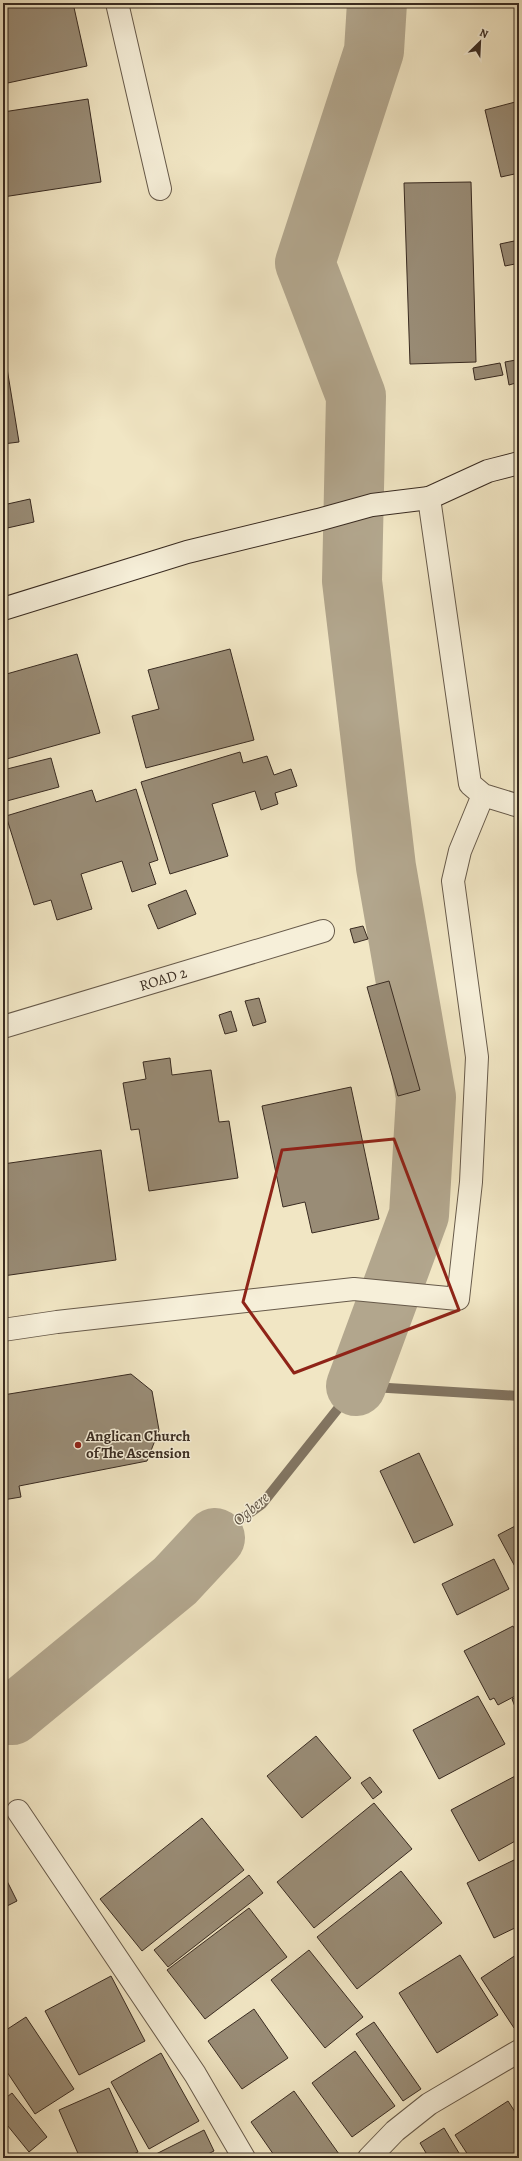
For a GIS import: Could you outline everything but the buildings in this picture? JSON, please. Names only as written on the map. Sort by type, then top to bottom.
[{"type":"street","points":[[118,3],[160,189]]},
{"type":"street","points":[[3,609],[187,552],[318,520],[372,505],[429,498],[488,471],[519,463]]},
{"type":"street","points":[[429,498],[470,784],[483,795],[519,806]]},
{"type":"street","points":[[3,1330],[57,1322],[354,1288],[405,1295],[458,1299],[471,1182],[477,1057],[453,881],[460,851],[483,795]]},
{"type":"street","name":"ROAD 2","points":[[3,1027],[323,931]]},
{"type":"street","points":[[18,1811],[191,2068],[244,2158]]},
{"type":"street","points":[[368,2158],[395,2131],[430,2104],[519,2051]]},
{"type":"highlighted area","points":[[394,1139],[459,1310],[294,1373],[243,1302],[282,1150]]},
{"type":"waterway","points":[[356,1386],[419,1215],[426,1097],[386,867],[352,581],[356,396],[305,263],[374,51],[377,3]]},
{"type":"waterway","name":"Ogbere","points":[[215,1538],[262,1504],[356,1386],[519,1396]]},
{"type":"waterway","name":"Ogbere","points":[[3,1715],[12,1715],[175,1581],[215,1538]]},
{"type":"place","name":"Anglican Church of The Ascension","points":[[78,1445]]}]
